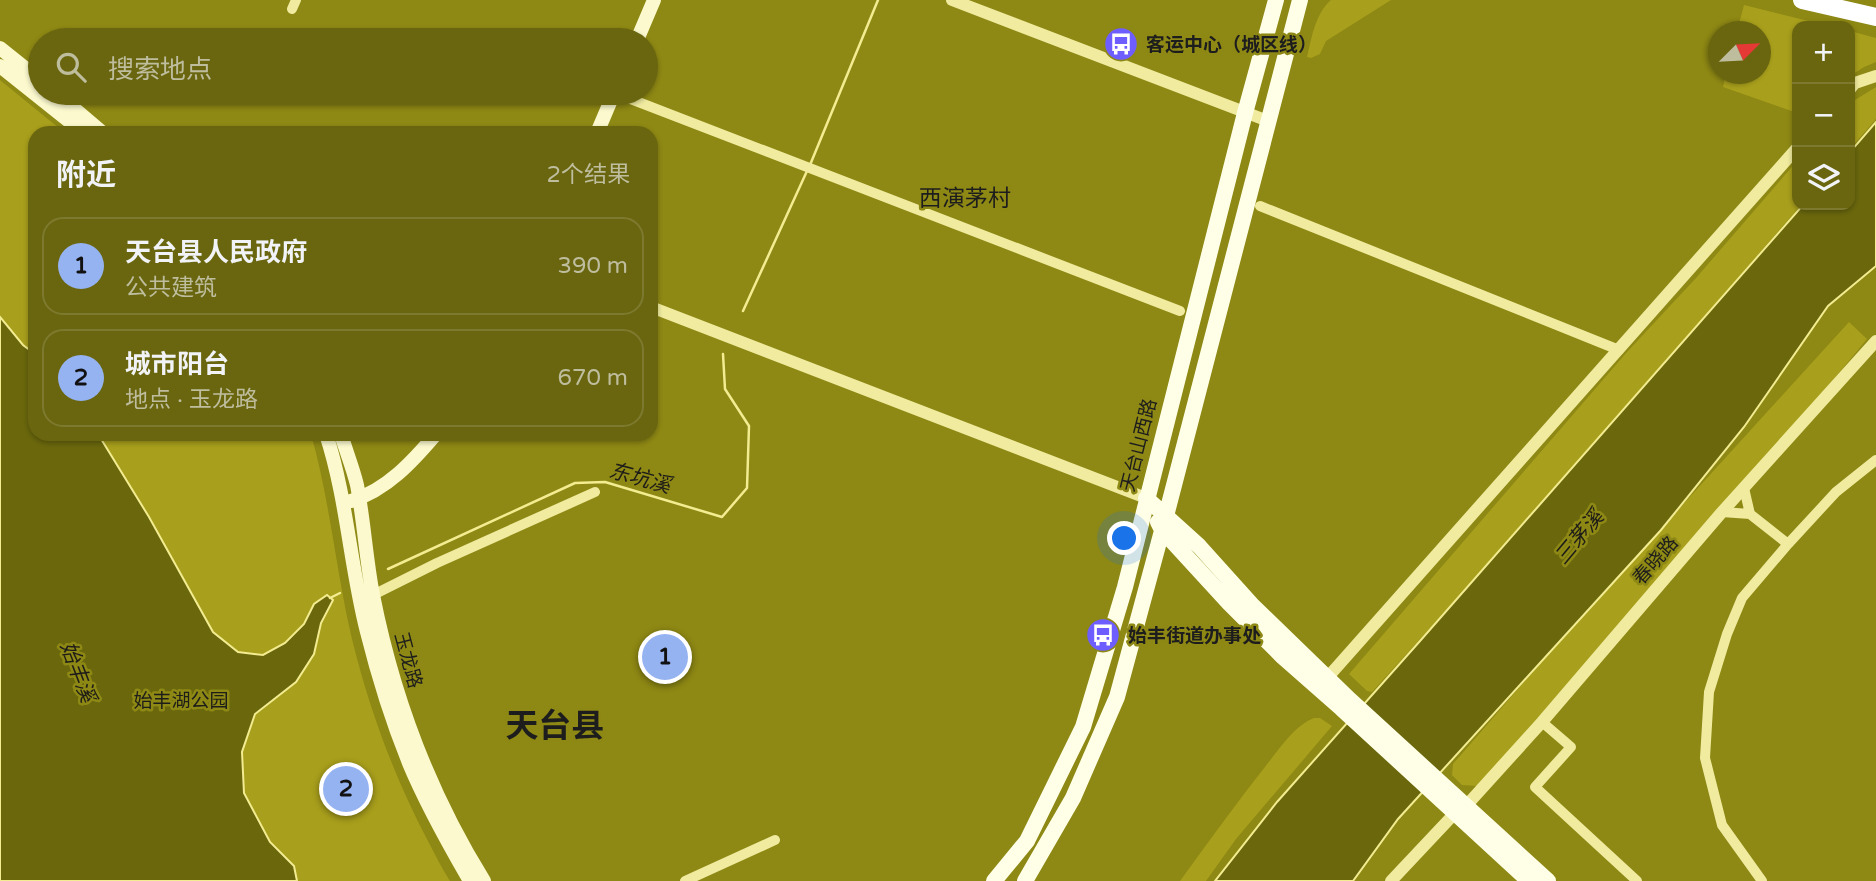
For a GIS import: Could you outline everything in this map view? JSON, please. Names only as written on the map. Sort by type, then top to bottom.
[{"type":"highway","points":[[1814,1],[1876,12]]},
{"type":"highway","points":[[1814,1],[1876,17]]},
{"type":"main road","points":[[642,28],[654,0]]},
{"type":"main road","name":"天台山西路","points":[[994,881],[1027,841],[1083,727],[1125,587],[1244,113],[1276,0]]},
{"type":"main road","points":[[1025,881],[1073,798],[1120,686],[1300,0]]},
{"type":"main road","points":[[0,48],[28,70]]},
{"type":"main road","points":[[0,66],[28,88]]},
{"type":"main road","points":[[49,105],[75,126]]},
{"type":"main road","points":[[70,105],[95,126]]},
{"type":"main road","points":[[600,126],[610,105]]},
{"type":"main road","name":"玉龙路","points":[[328,441],[336,466],[366,629],[385,697],[430,809],[470,881]]},
{"type":"main road","name":"玉龙路","points":[[343,441],[356,481],[373,595],[400,699],[419,755],[484,881]]},
{"type":"main road","points":[[343,503],[383,485],[397,475],[430,441]]},
{"type":"main road","points":[[1146,498],[1229,603],[1283,657],[1346,704],[1461,809],[1548,881]]},
{"type":"main road","points":[[1164,523],[1199,546],[1253,606],[1328,677],[1346,704]]},
{"type":"main road","points":[[1097,679],[1120,686]]},
{"type":"main road","points":[[1461,809],[1530,881]]},
{"type":"main road","points":[[1027,841],[1042,852]]},
{"type":"street","points":[[952,0],[1268,121]]},
{"type":"street","points":[[1853,84],[1876,76]]},
{"type":"street","points":[[646,105],[1181,311]]},
{"type":"street","points":[[1328,677],[1792,154]]},
{"type":"street","points":[[1260,206],[1619,350]]},
{"type":"street","points":[[658,310],[1146,498]]},
{"type":"street","name":"春晓路","points":[[1391,881],[1542,722],[1722,512],[1876,341]]},
{"type":"street","points":[[1762,881],[1722,825],[1705,758],[1709,692],[1727,634],[1742,598],[1787,544],[1836,492],[1876,460]]},
{"type":"street","points":[[1744,488],[1750,514]]},
{"type":"street","points":[[373,595],[595,492]]},
{"type":"street","points":[[1722,512],[1750,514],[1787,544]]},
{"type":"street","points":[[1542,722],[1571,747],[1535,787],[1637,881]]},
{"type":"street","points":[[685,881],[775,840]]},
{"type":"green space","points":[[1331,0],[1391,0],[1326,41],[1320,54],[1307,57],[1318,19]]},
{"type":"green space","points":[[1744,5],[1809,21],[1792,21],[1792,111],[1723,87],[1724,84],[1771,84],[1771,21],[1740,21]]},
{"type":"green space","points":[[1855,32],[1876,38],[1876,62],[1855,73]]},
{"type":"green space","name":"始丰湖公园","points":[[0,80],[56,126],[28,126],[28,441],[313,441],[346,613],[366,691],[405,794],[450,881],[0,881]]},
{"type":"green space","points":[[1876,87],[1876,119],[1855,143],[1855,100]]},
{"type":"green space","points":[[1792,167],[1792,210],[1797,210],[1508,542],[1372,692],[1367,691],[1349,674],[1627,352],[1696,278]]},
{"type":"green space","points":[[1849,322],[1867,339],[1744,488],[1478,786],[1462,785],[1452,775],[1453,764],[1575,623]]},
{"type":"green space","points":[[1314,718],[1320,718],[1332,726],[1236,839],[1206,881],[1180,881],[1283,744],[1300,726]]},
{"type":"water","name":"三茅溪","points":[[1876,122],[1876,266],[1828,306],[1744,427],[1661,530],[1398,819],[1353,881],[1215,881],[1277,802],[1799,210],[1855,210],[1855,146]]},
{"type":"water","name":"始丰溪","points":[[0,317],[28,349],[28,441],[102,441],[149,517],[213,632],[238,652],[263,655],[285,643],[304,624],[314,604],[327,595],[333,600],[321,623],[314,654],[296,682],[255,714],[242,752],[244,793],[270,842],[294,866],[297,881],[0,881]]},
{"type":"waterway","name":"东坑溪","points":[[810,165],[878,0]]},
{"type":"waterway","name":"东坑溪","points":[[743,311],[807,171]]},
{"type":"waterway","name":"东坑溪","points":[[388,569],[575,483],[605,482],[722,517],[747,488],[749,426],[725,389],[723,354]]},
{"type":"waterway","name":"东坑溪","points":[[330,598],[340,593]]},
{"type":"place","name":"客运中心（城区线）","points":[[1121,44]]},
{"type":"place","name":"始丰街道办事处","points":[[1103,635]]},
{"type":"place","name":"天台县人民政府","points":[[665,657]]},
{"type":"place","name":"城市阳台","points":[[346,789]]},
{"type":"district","name":"西演茅村","points":[[965,198]]},
{"type":"district","name":"天台县","points":[[555,725]]}]
